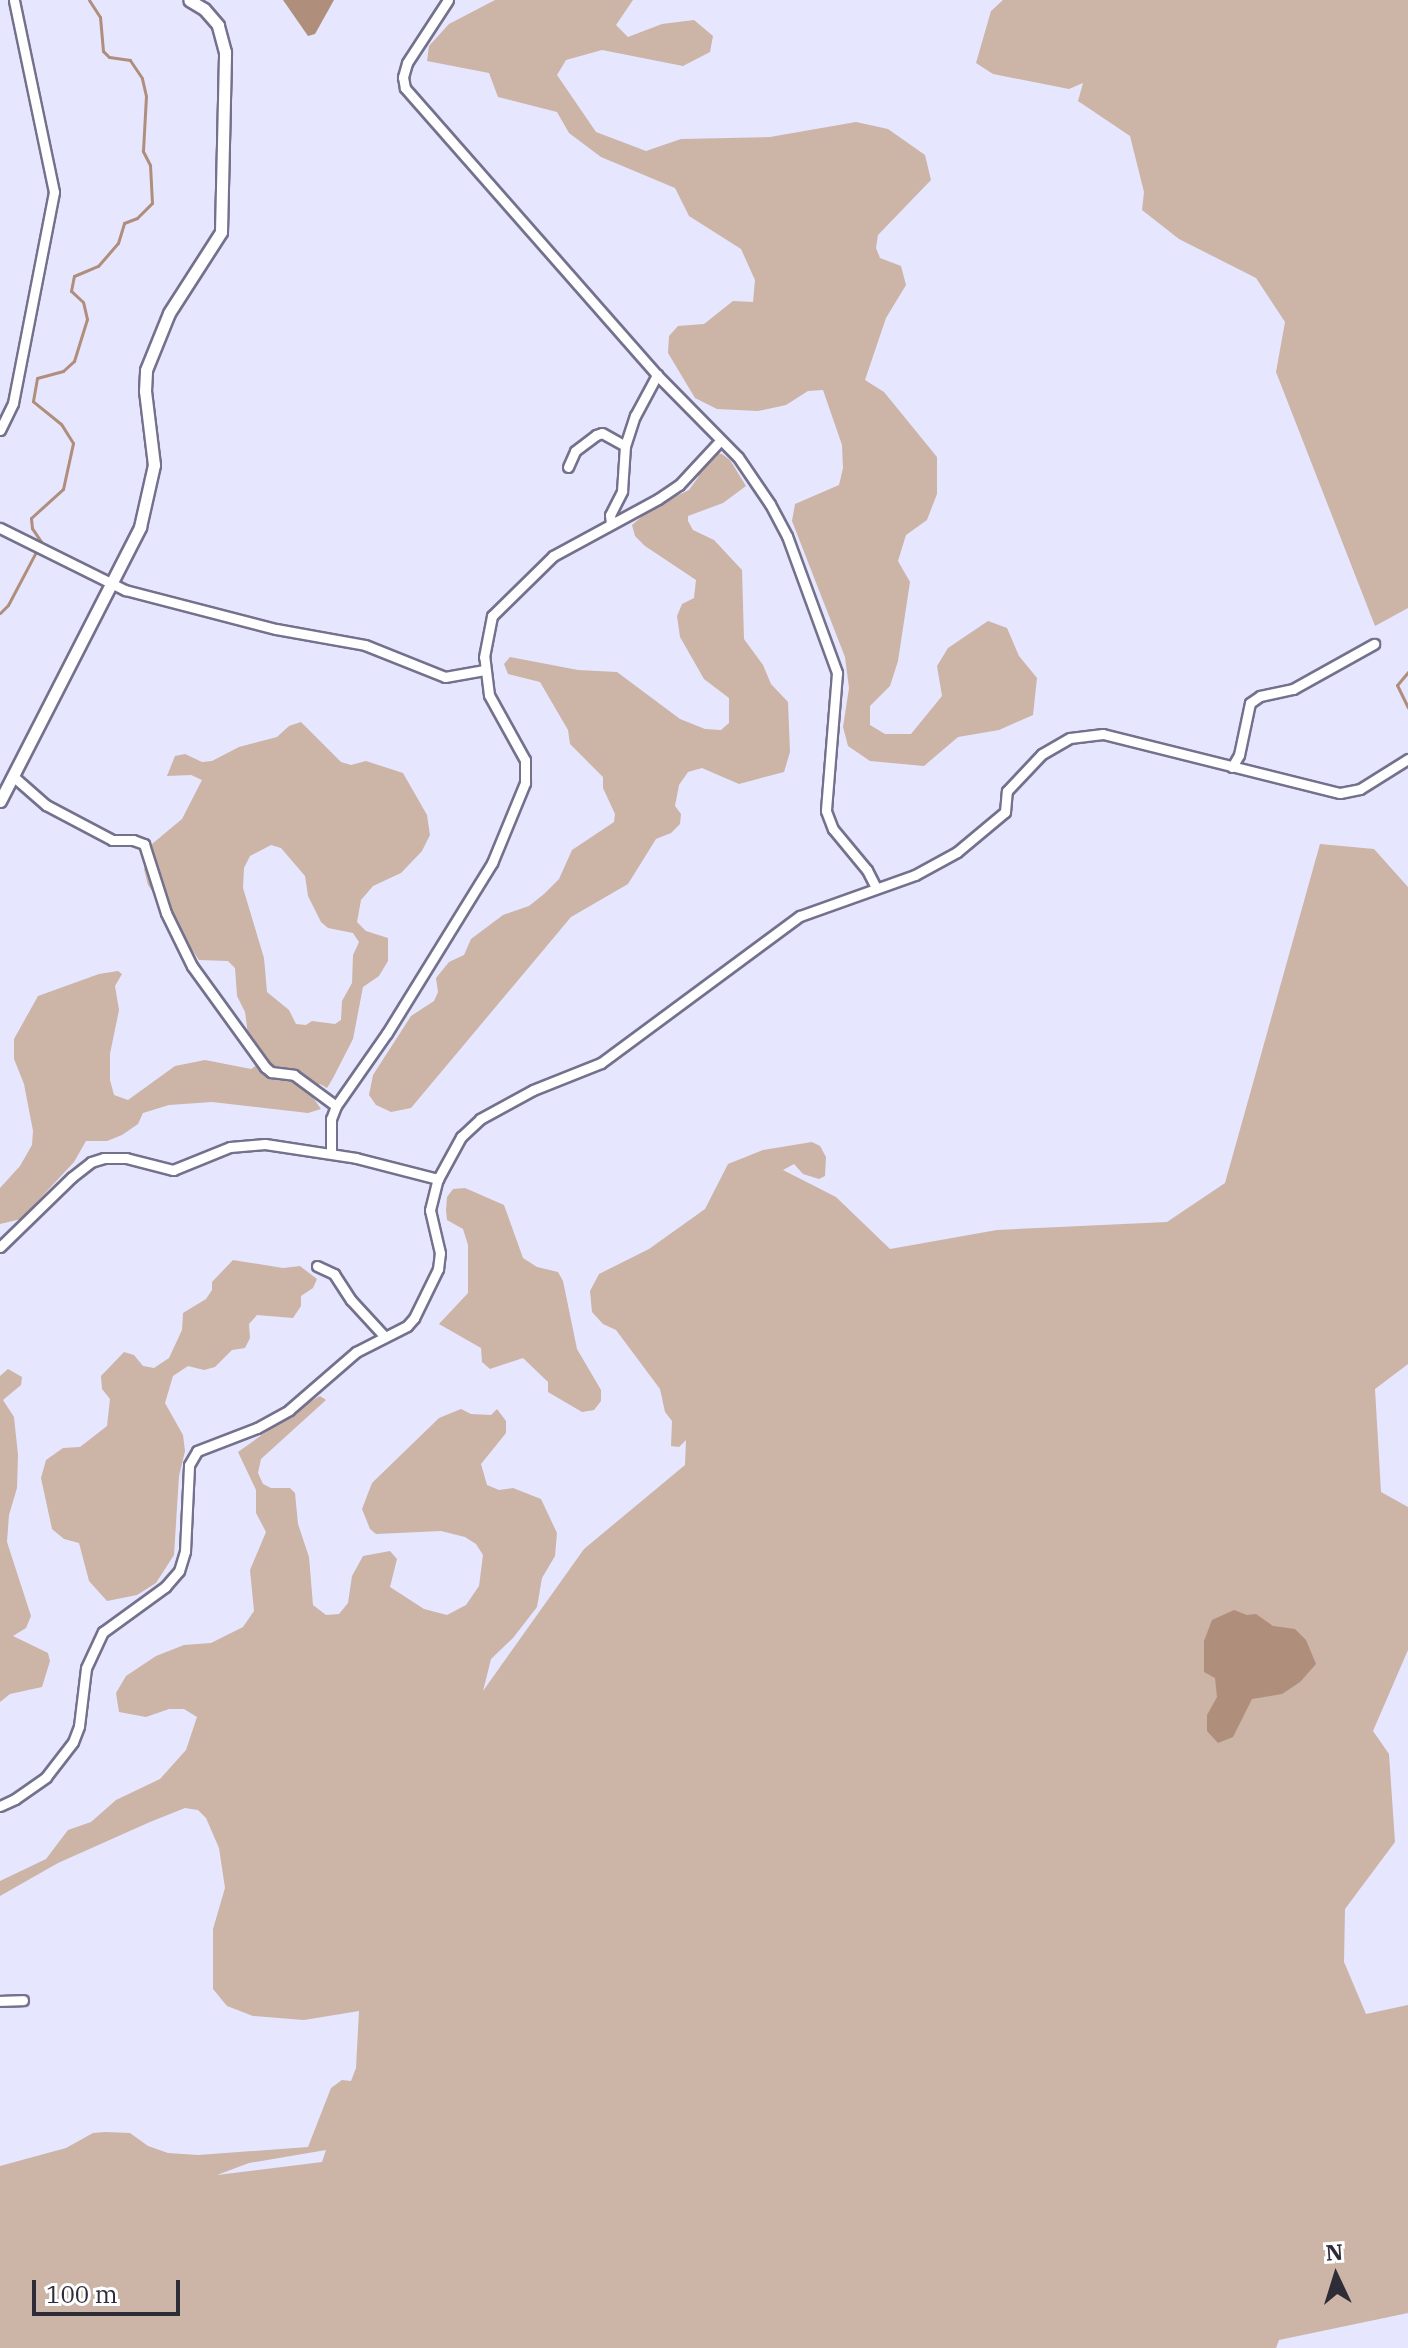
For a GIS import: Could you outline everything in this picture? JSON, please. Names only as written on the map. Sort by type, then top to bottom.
[{"type":"street","points":[[0,430],[13,403],[54,192],[14,0]]},
{"type":"street","points":[[0,801],[140,527],[152,485],[153,447],[145,391],[149,361],[169,313],[216,243],[222,220],[225,52],[218,25],[204,9],[189,0]]},
{"type":"street","points":[[448,0],[407,63],[402,83],[408,94],[657,375],[755,478],[787,536],[832,657],[837,690],[826,811],[833,829],[867,870],[875,886]]},
{"type":"street","points":[[611,524],[610,515],[622,491],[625,446],[635,416],[657,375]]},
{"type":"street","points":[[568,467],[575,451],[596,435],[602,433],[625,446]]},
{"type":"street","points":[[331,1153],[331,1119],[336,1106],[387,1033],[492,863],[525,783],[525,760],[489,695],[484,670],[485,640],[492,616],[553,556],[679,485],[719,442]]},
{"type":"street","points":[[0,528],[125,590],[276,629],[365,645],[445,677],[484,670]]},
{"type":"street","points":[[1232,767],[1239,755],[1250,703],[1260,696],[1293,689],[1374,644]]},
{"type":"street","points":[[0,1806],[46,1777],[73,1742],[79,1726],[86,1668],[103,1632],[165,1587],[179,1571],[185,1551],[189,1465],[197,1451],[257,1428],[289,1410],[356,1352],[407,1326],[437,1276],[440,1253],[430,1210],[438,1179],[461,1137],[480,1119],[533,1090],[601,1063],[800,916],[875,886],[915,875],[957,852],[1005,812],[1007,791],[1042,754],[1070,738],[1103,734],[1340,793],[1360,789],[1408,759]]},
{"type":"street","points":[[14,777],[46,805],[112,840],[133,840],[144,844],[166,913],[192,966],[265,1067],[271,1072],[294,1075],[336,1106]]},
{"type":"street","points":[[1,1243],[82,1168],[104,1158],[126,1158],[173,1170],[243,1144],[331,1153],[418,1171],[438,1179]]},
{"type":"street","points":[[317,1266],[334,1274],[351,1300],[385,1337]]},
{"type":"street","points":[[0,2001],[23,2000]]},
{"type":"shaded area","points":[[283,0],[334,0],[315,34],[308,36]]},
{"type":"shaded area","points":[[495,0],[633,0],[616,25],[628,37],[662,24],[694,20],[713,36],[710,52],[683,66],[602,50],[566,60],[557,75],[596,132],[646,151],[681,139],[770,137],[856,122],[888,129],[925,155],[931,180],[878,235],[876,248],[880,258],[901,266],[906,285],[886,318],[865,380],[884,392],[937,457],[937,494],[927,520],[906,535],[898,561],[910,582],[898,661],[890,686],[870,706],[870,725],[885,734],[911,734],[942,696],[937,666],[948,648],[988,621],[1007,628],[1019,656],[1037,678],[1033,715],[999,730],[958,737],[924,766],[870,761],[848,746],[843,727],[849,688],[845,657],[792,521],[795,504],[839,485],[843,468],[842,445],[823,390],[808,391],[786,405],[758,411],[717,409],[695,398],[668,353],[669,336],[678,326],[704,324],[733,301],[753,302],[755,280],[741,249],[689,216],[675,188],[601,157],[569,133],[557,112],[498,97],[489,73],[427,61],[429,46],[449,24]]},
{"type":"shaded area","points":[[1003,0],[1408,0],[1408,608],[1375,626],[1276,372],[1285,322],[1256,278],[1179,239],[1142,210],[1144,192],[1130,136],[1078,101],[1083,83],[1069,89],[993,74],[976,63],[991,11]]},
{"type":"shaded area","points":[[709,452],[722,454],[730,460],[746,486],[723,503],[688,516],[688,521],[693,530],[714,540],[742,570],[744,639],[763,665],[771,684],[788,702],[790,752],[784,772],[739,784],[702,768],[688,772],[679,785],[675,806],[681,814],[680,824],[671,833],[656,839],[628,884],[571,917],[411,1108],[391,1112],[376,1105],[369,1095],[373,1075],[411,1016],[434,1001],[438,992],[436,978],[449,962],[464,955],[471,939],[503,915],[529,906],[544,894],[559,879],[572,850],[614,822],[615,814],[603,788],[603,777],[570,744],[568,730],[540,682],[508,674],[504,664],[510,657],[578,670],[617,672],[680,719],[705,729],[721,730],[729,723],[729,698],[704,679],[680,637],[677,616],[682,604],[694,598],[696,580],[645,546],[635,536],[632,525],[653,507],[689,490],[699,476],[698,466]]},
{"type":"shaded area","points":[[301,722],[341,762],[351,765],[366,761],[403,773],[427,815],[430,835],[422,851],[401,873],[373,886],[361,900],[357,922],[366,931],[388,938],[388,961],[379,976],[363,987],[353,1039],[327,1088],[320,1084],[309,1092],[321,1109],[308,1113],[212,1102],[169,1105],[143,1113],[138,1124],[122,1135],[107,1141],[86,1141],[74,1162],[21,1219],[0,1224],[0,1188],[20,1166],[32,1145],[33,1131],[24,1084],[14,1059],[14,1039],[38,996],[99,974],[118,971],[122,974],[115,986],[119,1010],[110,1054],[110,1080],[114,1095],[128,1100],[175,1066],[205,1060],[251,1069],[257,1065],[250,1050],[245,1012],[237,996],[235,968],[228,961],[199,960],[148,885],[144,869],[152,844],[182,819],[202,780],[191,775],[167,776],[175,756],[185,754],[202,762],[212,761],[239,747],[277,737],[289,726]],"holes":[[[271,845],[281,848],[305,876],[308,896],[321,922],[328,928],[353,933],[359,942],[353,955],[352,983],[342,1001],[341,1020],[335,1024],[312,1021],[306,1025],[296,1024],[289,1010],[267,992],[264,958],[243,888],[244,868],[250,856]]]},
{"type":"shaded area","points":[[1320,844],[1374,849],[1408,887],[1408,1364],[1375,1389],[1381,1492],[1408,1507],[1408,1650],[1373,1731],[1389,1754],[1395,1842],[1345,1909],[1344,1962],[1366,2014],[1408,2005],[1408,2313],[1279,2340],[1276,2348],[0,2348],[0,2166],[66,2148],[93,2133],[105,2132],[130,2133],[148,2146],[168,2153],[198,2155],[308,2147],[331,2088],[342,2080],[351,2081],[356,2068],[359,2011],[304,2020],[253,2016],[227,2006],[213,1989],[213,1929],[225,1888],[219,1848],[206,1818],[198,1810],[185,1808],[150,1822],[58,1863],[0,1896],[0,1881],[46,1859],[68,1830],[91,1822],[116,1800],[160,1779],[186,1750],[197,1717],[184,1709],[169,1709],[146,1717],[119,1712],[116,1693],[126,1676],[156,1656],[184,1645],[211,1643],[243,1627],[254,1611],[250,1570],[266,1532],[256,1513],[256,1490],[238,1452],[301,1407],[320,1396],[326,1400],[261,1459],[258,1473],[263,1484],[271,1488],[290,1488],[295,1493],[298,1524],[309,1557],[313,1605],[326,1615],[339,1614],[348,1603],[352,1576],[363,1556],[390,1551],[397,1559],[390,1587],[424,1609],[447,1615],[466,1605],[479,1586],[483,1555],[476,1544],[465,1537],[441,1531],[376,1534],[370,1529],[362,1509],[372,1483],[439,1418],[461,1409],[471,1414],[491,1415],[497,1409],[506,1421],[506,1433],[481,1464],[487,1485],[499,1490],[513,1488],[541,1499],[557,1533],[555,1556],[542,1578],[537,1607],[513,1638],[491,1659],[483,1691],[584,1549],[685,1465],[686,1440],[679,1447],[671,1446],[672,1421],[665,1412],[660,1389],[616,1330],[603,1324],[592,1312],[590,1291],[599,1274],[649,1249],[705,1209],[728,1164],[763,1150],[812,1142],[820,1146],[826,1157],[825,1176],[819,1179],[803,1174],[794,1164],[783,1170],[836,1197],[890,1249],[997,1230],[1167,1222],[1225,1183]],"holes":[[[326,2150],[322,2162],[217,2175],[249,2163]]]},
{"type":"shaded area","points":[[465,1188],[504,1205],[523,1258],[537,1267],[558,1272],[563,1281],[577,1349],[601,1390],[601,1401],[594,1410],[582,1412],[548,1392],[548,1382],[523,1358],[490,1369],[482,1362],[481,1348],[439,1324],[468,1293],[468,1245],[463,1229],[447,1220],[446,1210],[447,1197],[453,1189]]},
{"type":"shaded area","points":[[233,1260],[283,1268],[300,1266],[317,1279],[313,1288],[301,1296],[301,1306],[293,1318],[257,1315],[249,1324],[250,1338],[245,1348],[232,1350],[215,1367],[204,1370],[188,1366],[173,1376],[165,1403],[183,1435],[185,1451],[179,1476],[174,1555],[156,1583],[137,1595],[107,1601],[89,1581],[79,1543],[64,1539],[52,1529],[41,1478],[46,1460],[63,1448],[80,1447],[107,1426],[110,1399],[102,1389],[101,1376],[124,1352],[134,1355],[143,1366],[154,1368],[169,1358],[182,1330],[183,1313],[206,1299],[212,1290],[212,1282]]},
{"type":"shaded area","points":[[8,1369],[22,1377],[21,1385],[3,1400],[14,1417],[18,1455],[17,1488],[9,1515],[7,1542],[31,1616],[26,1628],[13,1636],[48,1653],[50,1661],[42,1687],[10,1694],[0,1702],[0,1376]]},
{"type":"shaded area","points":[[1234,1610],[1247,1615],[1256,1614],[1273,1626],[1295,1629],[1306,1640],[1316,1664],[1300,1682],[1282,1694],[1252,1699],[1233,1737],[1218,1743],[1207,1731],[1207,1715],[1217,1697],[1215,1678],[1204,1672],[1204,1641],[1212,1620]]},
{"type":"waterway","points":[[42,543],[32,528],[31,518],[63,489],[73,443],[61,424],[33,401],[37,378],[63,371],[74,361],[87,319],[83,302],[71,291],[74,276],[98,266],[118,243],[124,223],[137,218],[152,203],[150,165],[143,151],[146,96],[142,78],[130,60],[109,57],[103,51],[100,17],[89,0]]},
{"type":"waterway","points":[[0,613],[8,605],[36,552]]},
{"type":"waterway","points":[[1408,672],[1397,685],[1408,708]]}]
